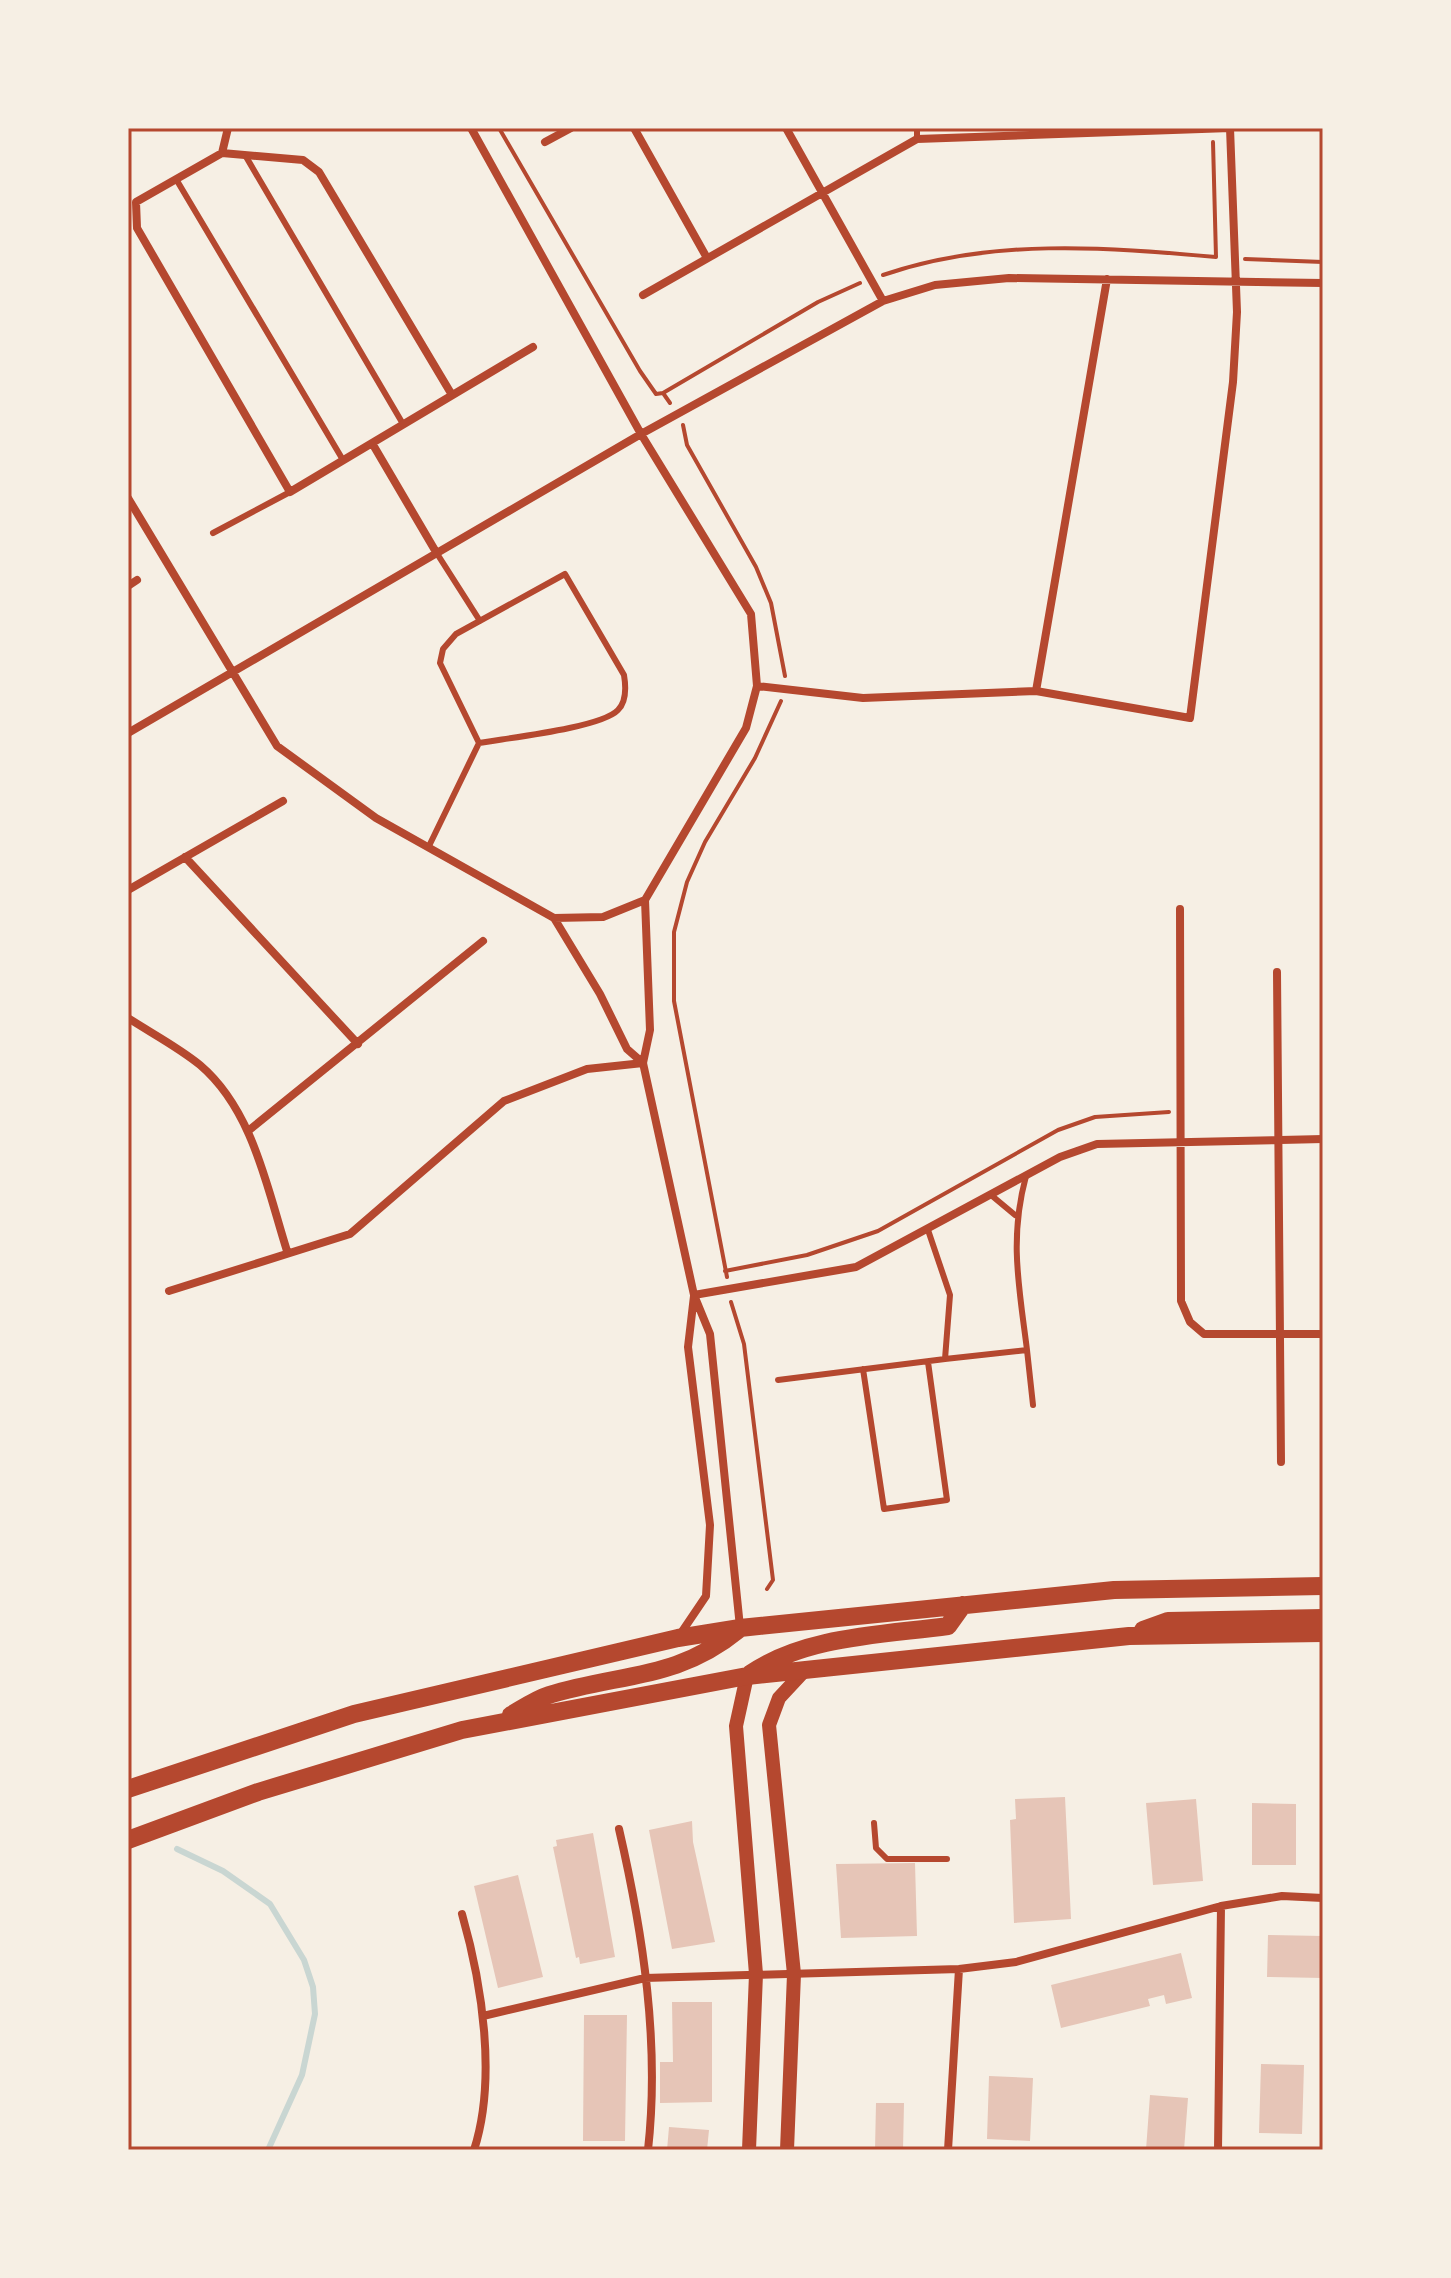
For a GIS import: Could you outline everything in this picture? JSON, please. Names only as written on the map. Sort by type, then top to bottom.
[{"type":"highway","points":[[133,1790],[354,1714],[678,1638],[740,1628],[1114,1590],[1323,1586]]},
{"type":"highway","points":[[747,1676],[774,1657],[827,1643],[948,1626],[963,1605]]},
{"type":"highway","points":[[1129,1636],[1168,1621],[1323,1618]]},
{"type":"highway","points":[[495,1724],[547,1695],[676,1667],[711,1652],[740,1628]]},
{"type":"highway","points":[[128,1840],[258,1792],[462,1730],[747,1676],[1129,1636],[1323,1633]]},
{"type":"street","points":[[222,153],[228,128]]},
{"type":"street","points":[[471,128],[641,434],[751,614],[757,686],[746,728],[645,900],[650,1030],[643,1063],[694,1295],[710,1334],[740,1628]]},
{"type":"street","points":[[545,142],[571,128]]},
{"type":"street","points":[[634,128],[707,258]]},
{"type":"street","points":[[786,128],[883,301]]},
{"type":"street","points":[[643,295],[917,139],[1230,128],[1236,281],[1233,382],[1190,718],[1036,691],[863,698],[757,686]]},
{"type":"street","points":[[452,395],[319,172],[303,160],[222,153],[136,202],[137,228],[290,492],[533,347]]},
{"type":"street","points":[[1036,691],[1107,279]]},
{"type":"street","points":[[128,733],[641,434],[883,301],[935,285],[979,281],[1107,279],[1323,283]]},
{"type":"street","points":[[372,443],[436,552]]},
{"type":"street","points":[[128,498],[277,746],[376,818],[554,918],[600,994],[627,1049],[643,1063]]},
{"type":"street","points":[[128,586],[137,580]]},
{"type":"street","points":[[128,890],[283,801]]},
{"type":"street","points":[[185,857],[358,1044]]},
{"type":"street","points":[[554,918],[603,917],[645,900]]},
{"type":"street","points":[[1180,909],[1178,1140],[1181,1301],[1190,1322],[1204,1334],[1323,1334]]},
{"type":"street","points":[[248,1131],[483,941]]},
{"type":"street","points":[[1277,972],[1281,1462]]},
{"type":"street","points":[[128,1018],[200,1065],[225,1093],[248,1131],[287,1251]]},
{"type":"street","points":[[169,1291],[287,1251],[350,1234],[504,1101],[587,1069],[643,1063]]},
{"type":"street","points":[[694,1295],[856,1267],[1060,1157],[1097,1144],[1323,1139]]},
{"type":"street","points":[[678,1638],[706,1596],[710,1525],[688,1347],[694,1295]]},
{"type":"street","points":[[787,2150],[794,1974],[769,1725],[779,1698],[806,1669]]},
{"type":"street","points":[[747,1676],[736,1726],[756,1974],[749,2150]]},
{"type":"street","points":[[619,1829],[635,1897],[645,1978],[649,2037],[648,2150]]},
{"type":"street","points":[[483,2016],[645,1978],[959,1969],[1016,1962],[1221,1906],[1282,1896],[1323,1898]]},
{"type":"street","points":[[1218,2150],[1221,1906]]},
{"type":"street","points":[[462,1914],[479,1973],[483,2016],[481,2108],[474,2150]]},
{"type":"street","points":[[948,2150],[959,1969]]},
{"type":"lane","points":[[917,128],[917,139]]},
{"type":"lane","points":[[245,154],[403,424]]},
{"type":"lane","points":[[176,179],[343,460]]},
{"type":"lane","points":[[213,533],[290,492]]},
{"type":"lane","points":[[436,552],[480,621]]},
{"type":"lane","points":[[565,574],[624,675],[626,693],[619,710],[601,721],[479,743],[440,663],[443,649],[456,634],[565,574]]},
{"type":"lane","points":[[429,846],[479,743]]},
{"type":"lane","points":[[1026,1176],[1015,1215],[1015,1252],[1033,1405]]},
{"type":"lane","points":[[991,1195],[1015,1215]]},
{"type":"lane","points":[[928,1230],[950,1295],[945,1359]]},
{"type":"lane","points":[[778,1380],[1027,1350]]},
{"type":"lane","points":[[863,1369],[884,1509],[947,1500],[928,1362]]},
{"type":"lane","points":[[874,1823],[876,1848],[887,1859],[947,1859]]},
{"type":"path","points":[[499,128],[656,394],[663,393],[818,302],[858,284]]},
{"type":"path","points":[[890,273],[970,252],[1132,249],[1216,257],[1213,142]]},
{"type":"path","points":[[1247,259],[1323,262]]},
{"type":"path","points":[[663,393],[669,401]]},
{"type":"path","points":[[682,424],[687,445],[756,567],[771,603],[786,668]]},
{"type":"path","points":[[782,698],[755,758],[705,842],[687,882],[674,932],[674,1001],[725,1271],[807,1255],[878,1231],[1058,1130],[1095,1117],[1164,1113]]},
{"type":"path","points":[[734,1317],[744,1344],[773,1580],[767,1589]]},
{"type":"building","points":[[1065,1797],[1071,1919],[1014,1923],[1010,1820],[1016,1819],[1015,1799]]},
{"type":"building","points":[[1196,1799],[1203,1881],[1153,1885],[1146,1803]]},
{"type":"building","points":[[1252,1803],[1296,1804],[1296,1865],[1252,1865]]},
{"type":"building","points":[[692,1821],[693,1842],[715,1942],[672,1949],[649,1830]]},
{"type":"building","points":[[593,1833],[615,1957],[580,1964],[579,1957],[576,1958],[553,1847],[557,1846],[556,1840]]},
{"type":"building","points":[[915,1863],[917,1936],[841,1938],[836,1864]]},
{"type":"building","points":[[518,1875],[543,1977],[498,1988],[474,1886]]},
{"type":"building","points":[[1268,1935],[1323,1936],[1323,1978],[1267,1977]]},
{"type":"building","points":[[1181,1953],[1192,1998],[1166,2004],[1164,1995],[1148,1999],[1150,2006],[1061,2028],[1051,1985]]},
{"type":"building","points":[[672,2002],[712,2002],[712,2102],[660,2103],[660,2062],[673,2062]]},
{"type":"building","points":[[584,2015],[627,2015],[625,2141],[583,2141]]},
{"type":"building","points":[[1261,2064],[1304,2065],[1302,2134],[1259,2133]]},
{"type":"building","points":[[989,2076],[1033,2078],[1030,2141],[987,2139]]},
{"type":"building","points":[[1150,2095],[1188,2098],[1184,2150],[1146,2150]]},
{"type":"building","points":[[876,2103],[904,2103],[903,2150],[875,2150]]},
{"type":"building","points":[[669,2127],[709,2130],[707,2150],[667,2150]]},
{"type":"waterway","points":[[177,1849],[223,1871],[270,1904],[304,1960],[313,1987],[315,2014],[302,2075],[268,2150]]}]
